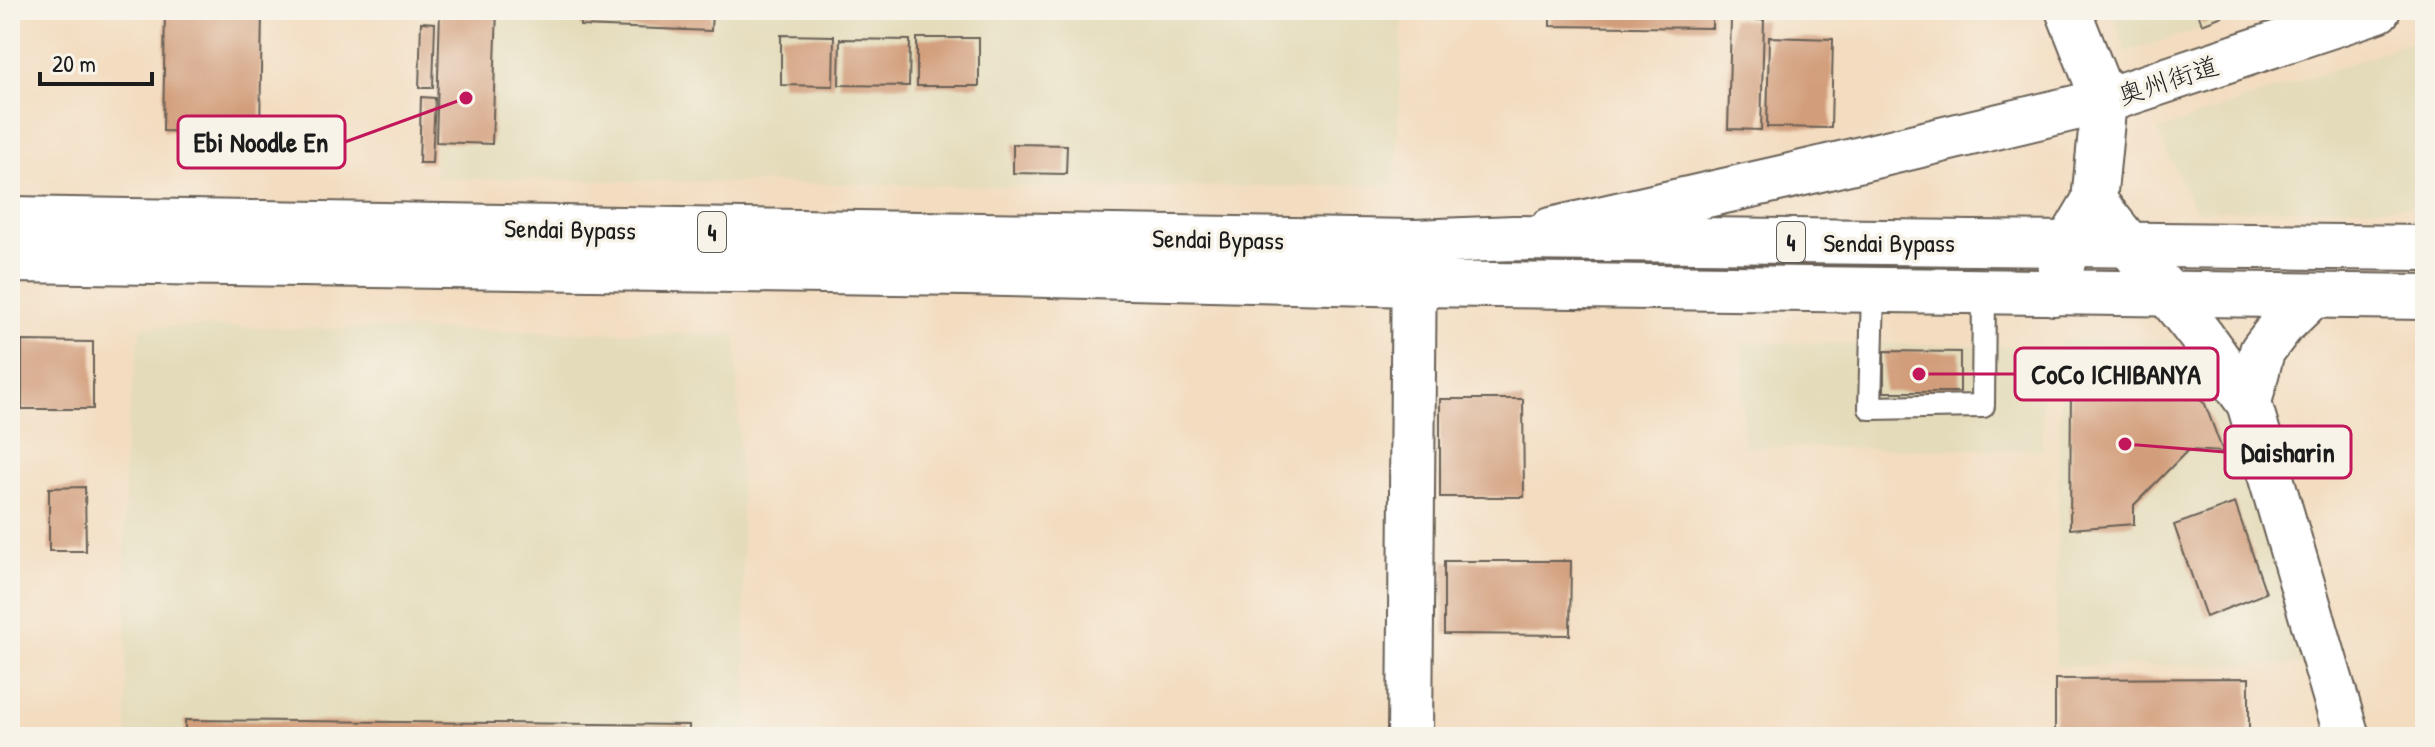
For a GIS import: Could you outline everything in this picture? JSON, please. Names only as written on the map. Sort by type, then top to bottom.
[{"type":"main road","points":[[1514,238],[2104,101],[2068,10]]},
{"type":"main road","name":"奥州街道","points":[[2054,293],[2068,245],[2094,201],[2104,101],[2378,10]]},
{"type":"main road","points":[[2094,201],[2249,403],[2347,737]]},
{"type":"main road","name":"Sendai Bypass","points":[[10,219],[1414,263],[1873,291],[2425,297]]},
{"type":"main road","name":"Sendai Bypass","points":[[10,260],[812,270],[1414,263],[1514,238],[2425,248]]},
{"type":"main road","points":[[1410,737],[1414,263]]},
{"type":"main road","points":[[2249,403],[2262,351],[2281,326],[2312,296]]},
{"type":"lane","points":[[1873,291],[1870,408],[1983,406],[1984,292]]},
{"type":"shaded area","points":[[439,10],[1403,10],[1396,185],[1111,188],[434,178]]},
{"type":"shaded area","points":[[2111,10],[2262,10],[2126,52]]},
{"type":"shaded area","points":[[2425,37],[2425,206],[2195,211],[2157,131]]},
{"type":"shaded area","points":[[141,326],[736,334],[748,737],[127,737],[124,454]]},
{"type":"shaded area","points":[[2173,339],[2229,415],[2304,665],[2055,666],[2061,340]]},
{"type":"shaded area","points":[[1743,342],[2042,346],[2042,450],[1743,447]]},
{"type":"building","points":[[165,10],[262,10],[260,133],[163,131]]},
{"type":"building","points":[[440,10],[497,10],[492,144],[436,142]]},
{"type":"building","points":[[581,10],[712,10],[711,31],[580,26]]},
{"type":"building","points":[[1550,10],[1712,10],[1712,28],[1550,26]]},
{"type":"building","points":[[2197,10],[2238,10],[2202,24]]},
{"type":"building","points":[[1731,19],[1764,20],[1761,130],[1728,129]]},
{"type":"building","points":[[421,22],[435,23],[433,88],[419,88]]},
{"type":"building","points":[[781,35],[834,36],[833,86],[781,85]]},
{"type":"building","points":[[1769,37],[1833,39],[1831,128],[1767,127]]},
{"type":"building","points":[[917,38],[979,38],[979,86],[917,86]]},
{"type":"building","points":[[840,39],[910,40],[909,86],[839,85]]},
{"type":"building","points":[[421,97],[435,98],[432,163],[419,163]]},
{"type":"building","points":[[1013,144],[1067,145],[1066,174],[1013,173]]},
{"type":"building","points":[[22,341],[93,342],[93,409],[22,409]]},
{"type":"building","points":[[1884,351],[1960,352],[1960,392],[1884,392]]},
{"type":"building","points":[[2165,383],[2190,391],[2205,404],[2223,452],[2188,450],[2134,505],[2134,524],[2070,529],[2071,384]]},
{"type":"building","points":[[1440,399],[1523,399],[1524,497],[1440,497]]},
{"type":"building","points":[[85,487],[86,551],[49,551],[49,488]]},
{"type":"building","points":[[2235,503],[2266,593],[2206,617],[2174,525]]},
{"type":"building","points":[[1444,561],[1571,561],[1570,635],[1444,634]]},
{"type":"building","points":[[2249,678],[2249,737],[2055,737],[2055,679]]},
{"type":"building","points":[[185,720],[689,725],[689,737],[185,737]]},
{"type":"place","name":"Ebi Noodle En","points":[[466,98]]},
{"type":"place","name":"CoCo ICHIBANYA","points":[[1919,374]]},
{"type":"place","name":"Daisharin","points":[[2125,444]]}]
